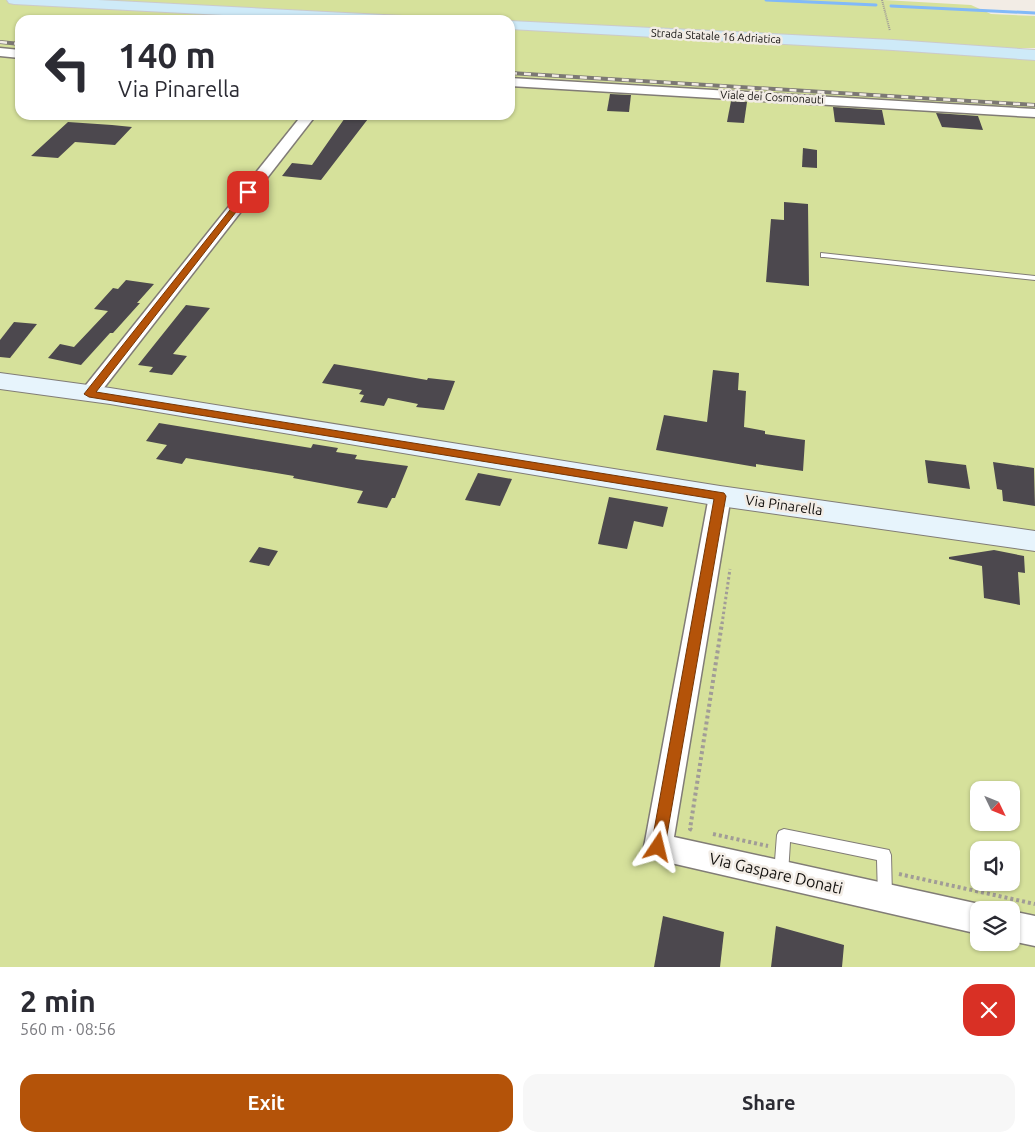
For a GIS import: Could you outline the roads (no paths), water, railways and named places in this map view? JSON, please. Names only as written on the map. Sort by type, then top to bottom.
[{"type":"main road","points":[[14,0],[306,15]]},
{"type":"main road","name":"Strada Statale 16 Adriatica","points":[[515,26],[893,45],[1035,55]]},
{"type":"main road","name":"Strada Statale 16 Adriatica","points":[[922,47],[1035,50]]},
{"type":"street","points":[[0,52],[15,54]]},
{"type":"street","name":"Viale dei Cosmonauti","points":[[515,82],[1035,113]]},
{"type":"street","points":[[89,394],[304,120]]},
{"type":"street","name":"Via Pinarella","points":[[0,381],[720,496],[1035,541]]},
{"type":"street","name":"Via Gaspare Donati","points":[[720,496],[658,847],[781,874],[888,885],[970,916]]},
{"type":"street","points":[[1020,928],[1035,931]]},
{"type":"lane","points":[[824,255],[1035,278]]},
{"type":"lane","points":[[781,874],[784,835],[884,855],[888,885]]},
{"type":"waterway","points":[[766,0],[876,5]]},
{"type":"waterway","points":[[891,6],[1035,13]]},
{"type":"railway","points":[[0,42],[15,44]]},
{"type":"railway","points":[[515,73],[1035,105]]}]
